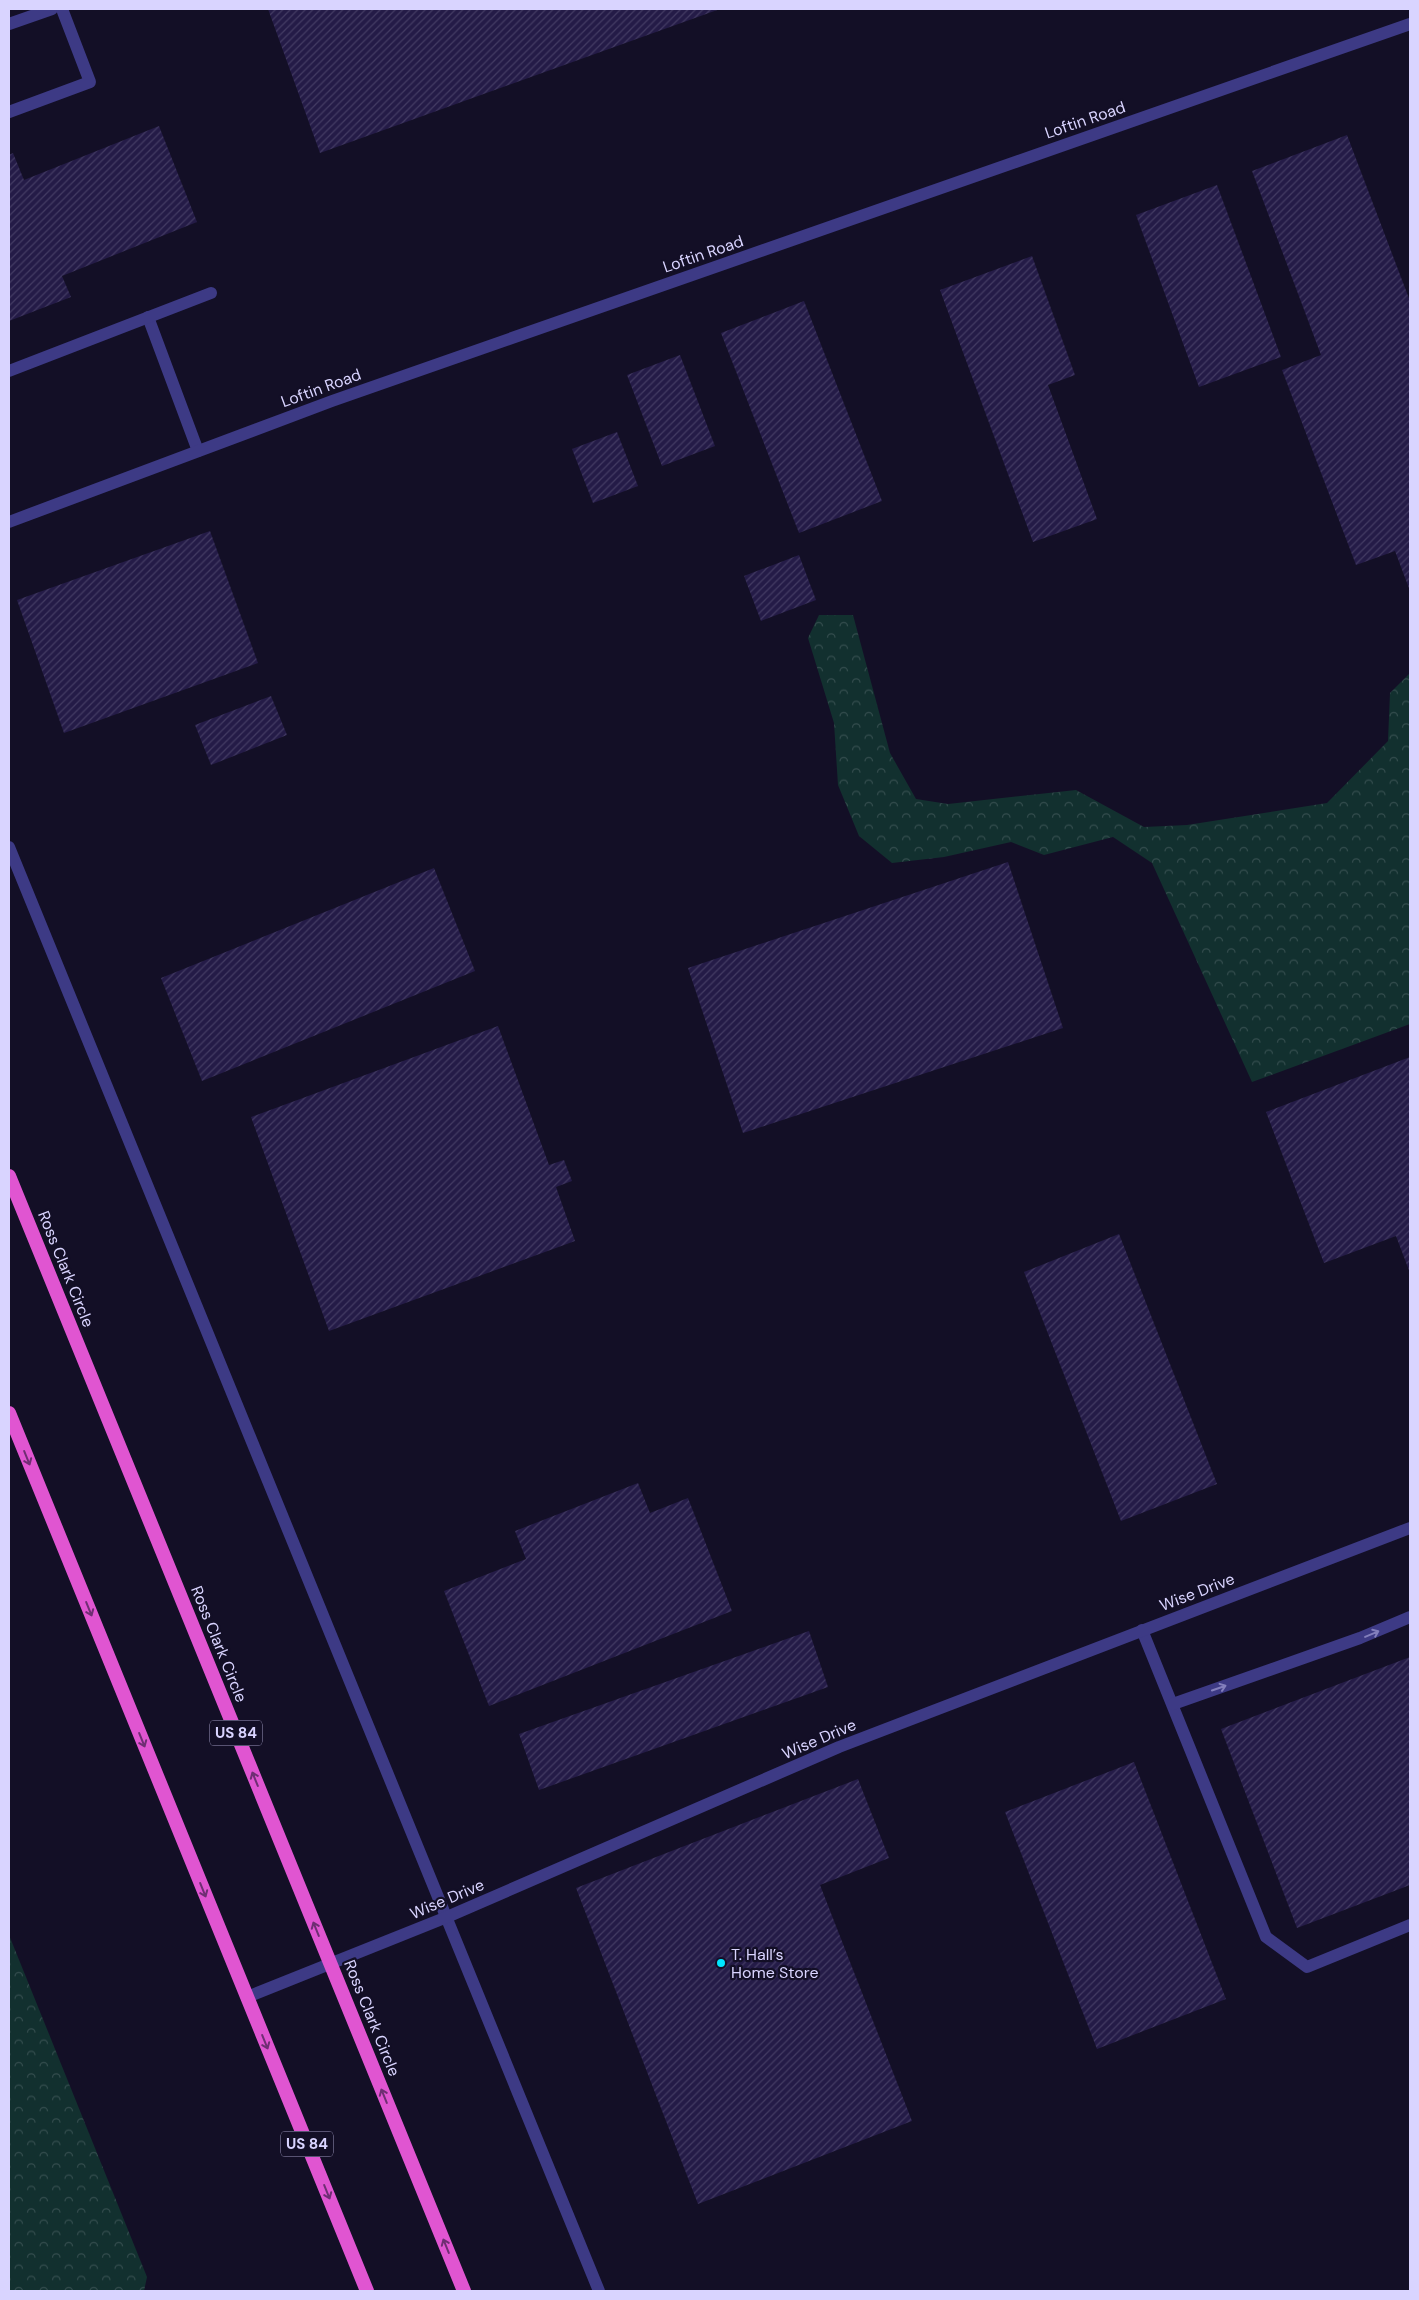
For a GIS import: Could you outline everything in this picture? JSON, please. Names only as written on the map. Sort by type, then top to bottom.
[{"type":"highway","name":"Ross Clark Circle","points":[[9,1176],[464,2291]]},
{"type":"highway","name":"US 84","points":[[9,1413],[367,2291]]},
{"type":"street","points":[[9,24],[22,14],[52,9]]},
{"type":"street","points":[[9,112],[90,82],[62,9]]},
{"type":"street","name":"Loftin Road","points":[[9,522],[332,400],[1410,24]]},
{"type":"street","points":[[9,370],[210,293]]},
{"type":"street","points":[[148,317],[198,451]]},
{"type":"street","points":[[9,847],[599,2291]]},
{"type":"street","name":"Wise Drive","points":[[247,1997],[447,1918],[839,1747],[1410,1528]]},
{"type":"street","points":[[1172,1704],[1360,1638],[1410,1617]]},
{"type":"street","points":[[1142,1630],[1266,1937],[1307,1967],[1410,1925]]},
{"type":"green space","points":[[819,615],[853,615],[890,753],[916,799],[948,804],[1076,790],[1144,827],[1187,825],[1327,803],[1388,741],[1390,693],[1410,673],[1410,1024],[1252,1082],[1152,863],[1113,837],[1044,855],[1011,842],[944,857],[892,863],[859,836],[838,785],[834,723],[808,638]]},
{"type":"green space","points":[[9,1935],[147,2277],[144,2291],[9,2291]]},
{"type":"building","points":[[268,9],[720,9],[320,153]]},
{"type":"building","points":[[159,126],[197,222],[62,276],[71,297],[9,321],[9,155],[13,153],[24,180]]},
{"type":"building","points":[[1347,135],[1410,301],[1410,591],[1395,551],[1356,565],[1282,370],[1321,355],[1252,171]]},
{"type":"building","points":[[1217,185],[1281,357],[1199,387],[1136,215]]},
{"type":"building","points":[[1032,256],[1075,375],[1048,385],[1097,519],[1033,542],[940,290]]},
{"type":"building","points":[[804,301],[882,501],[799,533],[721,333]]},
{"type":"building","points":[[680,355],[715,446],[662,466],[627,375]]},
{"type":"building","points":[[617,432],[638,486],[593,503],[572,449]]},
{"type":"building","points":[[210,531],[258,663],[64,733],[17,600]]},
{"type":"building","points":[[799,555],[816,600],[761,621],[744,576]]},
{"type":"building","points":[[271,696],[287,735],[211,765],[195,725]]},
{"type":"building","points":[[1008,862],[1063,1028],[743,1133],[688,968]]},
{"type":"building","points":[[434,868],[475,971],[202,1081],[161,978]]},
{"type":"building","points":[[498,1026],[549,1165],[564,1160],[572,1181],[556,1187],[575,1241],[329,1331],[251,1117]]},
{"type":"building","points":[[1410,1057],[1410,1273],[1396,1236],[1324,1263],[1266,1112]]},
{"type":"building","points":[[1119,1234],[1217,1484],[1121,1521],[1024,1272]]},
{"type":"building","points":[[638,1483],[650,1513],[688,1498],[732,1611],[489,1706],[444,1591],[526,1559],[515,1531]]},
{"type":"building","points":[[809,1631],[828,1687],[539,1790],[519,1734]]},
{"type":"building","points":[[1410,1657],[1410,1885],[1297,1928],[1221,1729]]},
{"type":"building","points":[[1134,1762],[1226,1999],[1097,2049],[1005,1812]]},
{"type":"building","points":[[858,1779],[889,1858],[820,1885],[912,2121],[698,2204],[576,1888]]},
{"type":"place","name":"T. Hall’s Home Store","points":[[721,1963]]}]
